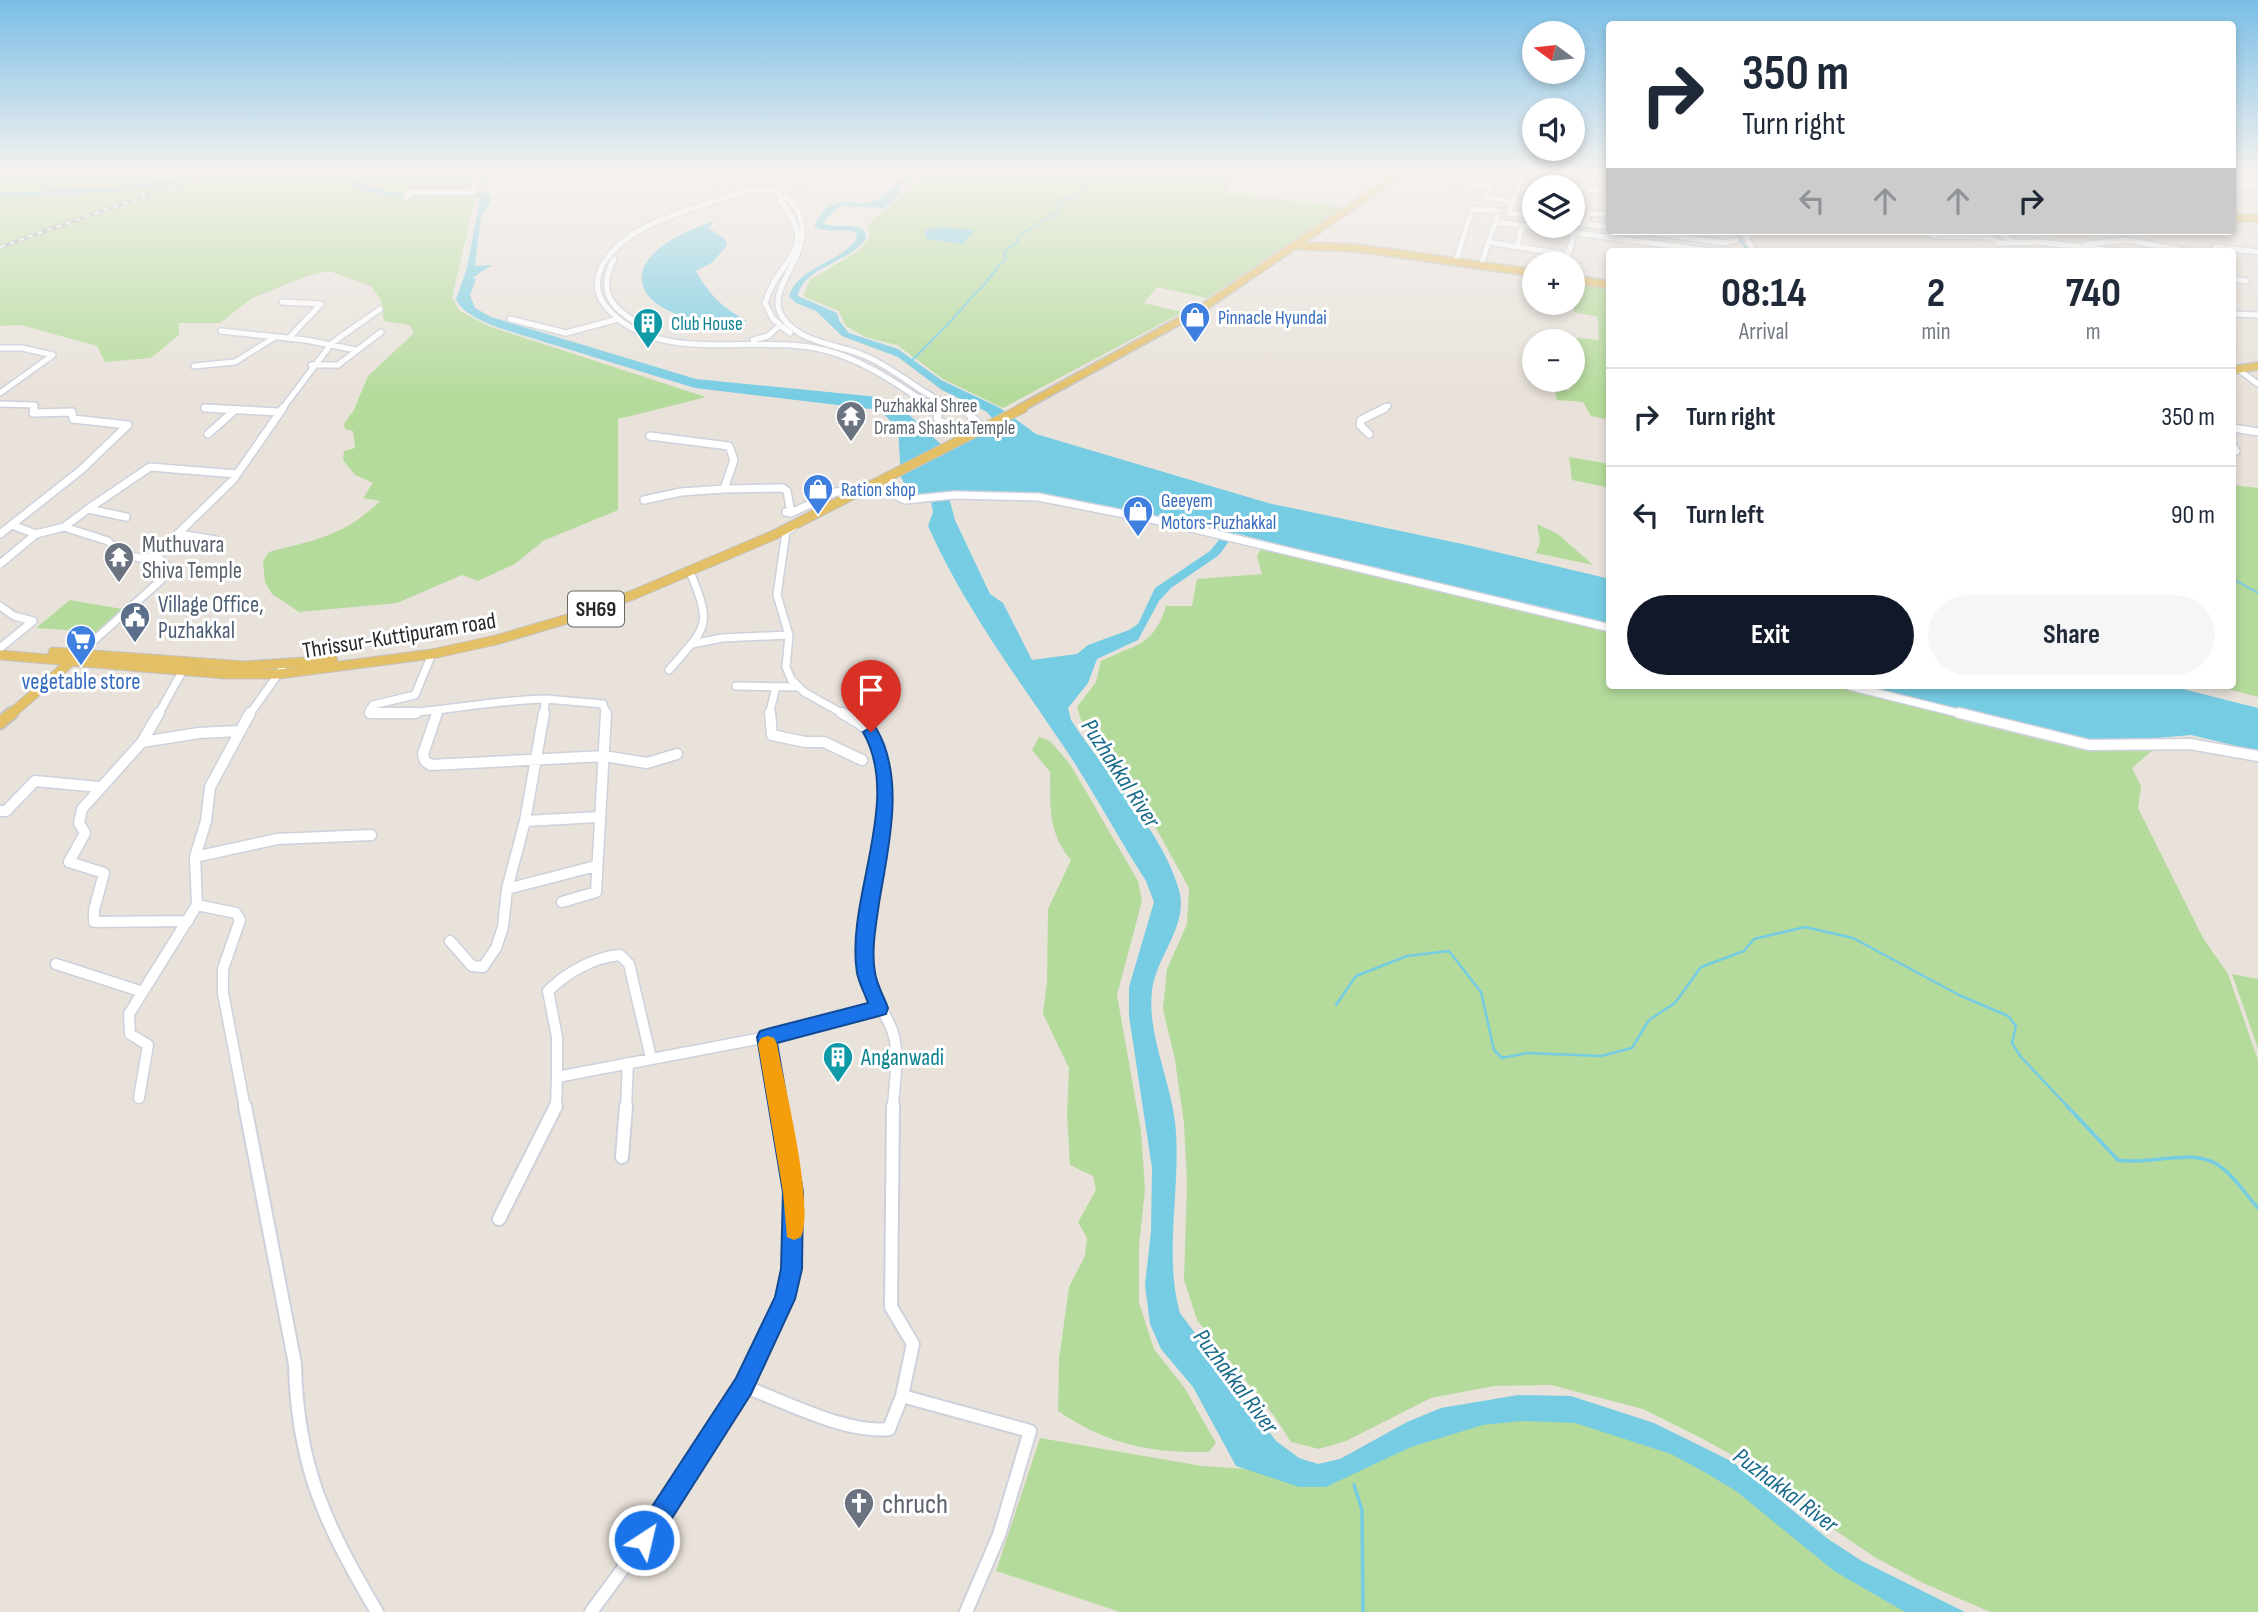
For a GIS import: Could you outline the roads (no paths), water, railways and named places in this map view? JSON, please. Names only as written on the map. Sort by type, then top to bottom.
[{"type":"main road","points":[[1199,307],[1289,246]]},
{"type":"main road","points":[[0,649],[76,657],[282,669],[420,649],[539,623],[656,581],[888,475],[1199,307],[1298,246]]},
{"type":"main road","points":[[1337,246],[1522,271]]},
{"type":"main road","points":[[1349,246],[1357,248]]},
{"type":"main road","points":[[1585,281],[1606,284]]},
{"type":"main road","points":[[2236,368],[2258,366]]},
{"type":"main road","points":[[888,475],[985,423]]},
{"type":"main road","name":"Thrissur-Kuttipuram road","points":[[0,656],[76,657],[183,670],[282,669],[432,654],[535,629],[690,572],[784,529],[888,475]]},
{"type":"main road","points":[[0,723],[76,657]]},
{"type":"street","points":[[619,246],[608,257],[598,275],[597,286],[604,307],[618,319],[642,332],[676,341],[724,345],[808,346],[869,366],[939,412],[937,418],[940,422],[954,425],[964,432]]},
{"type":"street","points":[[627,246],[609,266],[604,278],[605,290],[618,310],[658,332],[706,340],[797,337],[873,359],[949,407],[964,409],[985,423]]},
{"type":"street","points":[[795,246],[790,260],[766,296],[768,310],[780,325],[808,346]]},
{"type":"street","points":[[797,337],[781,317],[776,302],[781,285],[799,261],[803,246]]},
{"type":"street","points":[[1456,261],[1461,246]]},
{"type":"street","points":[[1481,265],[1487,246]]},
{"type":"street","points":[[1511,246],[1567,255],[1570,246]]},
{"type":"street","points":[[2236,249],[2258,252]]},
{"type":"street","points":[[790,260],[799,261]]},
{"type":"street","points":[[2236,279],[2246,281]]},
{"type":"street","points":[[282,302],[321,304],[288,339]]},
{"type":"street","points":[[64,527],[108,541],[119,553],[144,559],[156,555],[237,474],[311,365],[329,344],[380,309]]},
{"type":"street","points":[[2236,314],[2258,315]]},
{"type":"street","points":[[510,319],[566,333],[618,319]]},
{"type":"street","points":[[759,340],[780,325]]},
{"type":"street","points":[[221,331],[356,349]]},
{"type":"street","points":[[311,365],[338,365],[381,331]]},
{"type":"street","points":[[194,366],[235,362],[275,337]]},
{"type":"street","points":[[779,344],[797,337]]},
{"type":"street","points":[[0,348],[22,348],[53,355],[0,393]]},
{"type":"street","points":[[2236,368],[2258,384]]},
{"type":"street","points":[[0,404],[36,405],[33,413],[72,412],[73,419],[128,425],[81,470],[1,532]]},
{"type":"street","points":[[1368,434],[1360,425],[1361,420],[1388,406]]},
{"type":"street","points":[[205,408],[278,412]]},
{"type":"street","points":[[208,434],[235,410]]},
{"type":"street","points":[[2236,428],[2258,432]]},
{"type":"street","points":[[650,436],[677,437],[698,443],[729,446],[734,460],[724,489]]},
{"type":"street","points":[[0,564],[36,534],[64,527],[148,467],[237,474]]},
{"type":"street","points":[[888,475],[899,497],[905,500],[954,495],[1038,497],[1219,535],[1606,627]]},
{"type":"street","points":[[645,500],[681,492],[783,488],[787,491],[788,512],[836,492],[853,490]]},
{"type":"street","points":[[743,1386],[856,1426],[883,1432],[889,1429],[902,1396],[913,1344],[891,1307],[890,1142],[896,1063],[893,1033],[879,1008],[866,973],[866,933],[878,853],[885,778],[880,748],[871,732],[853,719],[826,707],[799,687],[786,667],[789,635],[777,594],[786,532],[865,489]]},
{"type":"street","points":[[88,509],[126,517]]},
{"type":"street","points":[[12,525],[36,534]]},
{"type":"street","points":[[179,534],[216,540]]},
{"type":"street","points":[[76,657],[160,581],[169,568],[156,555]]},
{"type":"street","points":[[669,670],[692,644],[705,608],[690,572]]},
{"type":"street","points":[[0,649],[33,621],[1,610]]},
{"type":"street","points":[[692,644],[722,638],[789,635]]},
{"type":"street","points":[[432,654],[423,682],[415,695],[373,705],[369,711],[379,715],[438,711],[479,702],[546,699],[603,704],[606,713],[596,892],[562,902]]},
{"type":"street","points":[[139,1098],[148,1045],[130,1034],[127,1028],[140,991],[167,957],[197,905],[195,857],[206,821],[210,787],[238,731],[282,669]]},
{"type":"street","points":[[183,670],[142,742],[82,809],[79,823],[85,833],[69,862],[104,873],[105,881],[93,912],[94,922],[188,921]]},
{"type":"street","points":[[736,686],[799,687]]},
{"type":"street","points":[[776,687],[769,715],[772,735],[804,742],[824,742],[862,760]]},
{"type":"street","points":[[1861,689],[2089,745],[2116,749],[2166,744],[2217,746],[2258,756]]},
{"type":"street","points":[[450,942],[472,966],[483,967],[488,963],[503,928],[506,889],[525,821],[538,759],[546,699]]},
{"type":"street","points":[[438,711],[423,754],[425,761],[431,765],[604,756],[647,763],[677,754]]},
{"type":"street","points":[[142,742],[199,733],[238,731]]},
{"type":"street","points":[[0,811],[6,811],[35,781],[99,787]]},
{"type":"street","points":[[525,821],[599,817]]},
{"type":"street","points":[[195,857],[277,839],[371,835]]},
{"type":"street","points":[[506,889],[596,866]]},
{"type":"street","points":[[197,905],[236,913],[240,920],[223,969],[222,993],[295,1364],[294,1404],[301,1448],[314,1494],[332,1538],[377,1612]]},
{"type":"street","points":[[499,1219],[556,1108],[557,1037],[548,991],[558,981],[608,955],[620,955],[629,964],[651,1058]]},
{"type":"street","points":[[56,964],[140,991]]},
{"type":"street","points":[[557,1077],[651,1058],[729,1047],[879,1008]]},
{"type":"street","points":[[591,1612],[658,1521],[743,1386],[776,1319],[792,1269],[793,1192],[767,1037]]},
{"type":"street","points":[[622,1157],[625,1145],[628,1063]]},
{"type":"street","points":[[902,1396],[1030,1431],[999,1535],[966,1612]]},
{"type":"water","points":[[471,246],[477,246],[475,266],[492,265],[472,278],[476,279],[470,295],[475,308],[491,317],[696,379],[879,397],[907,413],[945,448],[998,425],[987,412],[942,390],[898,357],[842,336],[816,311],[796,303],[789,296],[801,278],[849,248],[859,246],[809,278],[798,296],[837,313],[849,333],[898,349],[941,380],[1000,408],[1036,434],[1268,503],[1467,545],[1606,578],[1606,622],[1535,610],[1235,533],[1219,555],[1171,588],[1159,601],[1138,640],[1097,659],[1088,683],[1068,708],[1071,720],[1084,740],[1160,846],[1179,890],[1180,916],[1155,978],[1151,1007],[1175,1122],[1177,1146],[1173,1267],[1180,1313],[1276,1441],[1299,1458],[1318,1464],[1340,1459],[1407,1422],[1441,1408],[1518,1395],[1571,1396],[1654,1423],[1733,1462],[1828,1539],[1862,1561],[1965,1612],[1905,1612],[1834,1571],[1736,1491],[1706,1473],[1671,1454],[1575,1423],[1521,1421],[1483,1425],[1411,1447],[1326,1487],[1299,1487],[1236,1466],[1193,1387],[1161,1349],[1150,1324],[1145,1285],[1151,1231],[1152,1168],[1129,1016],[1129,987],[1154,902],[1146,881],[1084,778],[990,638],[957,583],[928,526],[933,512],[931,501],[909,494],[901,477],[898,429],[880,410],[695,388],[499,328],[463,309],[456,299]],"holes":[[[990,491],[1052,495],[1226,531],[1210,551],[1155,588],[1138,624],[1129,630],[1088,645],[1077,654],[1032,660],[1003,603],[990,594],[955,520],[948,494]]]},
{"type":"water","points":[[663,246],[726,246],[713,262],[696,271],[717,300],[747,321],[712,322],[682,316],[659,306],[645,291],[642,274],[651,256]]},
{"type":"water","points":[[1878,689],[2183,689],[2258,708],[2258,751],[2191,735],[2101,743]]},
{"type":"waterway","points":[[911,361],[983,287],[1006,259],[1004,252],[1012,246]]},
{"type":"waterway","points":[[2236,581],[2258,593]]},
{"type":"waterway","points":[[1336,1005],[1356,976],[1407,956],[1449,951],[1481,992],[1494,1050],[1502,1058],[1527,1053],[1601,1056],[1632,1048],[1649,1020],[1675,1003],[1701,967],[1744,951],[1754,939],[1805,927],[1853,938],[1959,995],[2008,1016],[2016,1026],[2012,1043],[2021,1057],[2069,1108]]},
{"type":"waterway","points":[[2067,1106],[2118,1160],[2144,1161],[2185,1157],[2210,1161],[2231,1176],[2258,1208]]},
{"type":"waterway","points":[[1354,1485],[1362,1510],[1363,1612]]},
{"type":"place","name":"Pinnacle Hyundai","points":[[1195,344]]},
{"type":"place","name":"Club House","points":[[648,350]]},
{"type":"place","name":"Puzhakkal Shree Drama ShashtaTemple","points":[[851,443]]},
{"type":"place","name":"Ration shop","points":[[818,516]]},
{"type":"place","name":"Geeyem Motors-Puzhakkal","points":[[1138,538]]},
{"type":"place","name":"Muthuvara Shiva Temple","points":[[119,584]]},
{"type":"place","name":"Village Office, Puzhakkal","points":[[135,644]]},
{"type":"place","name":"vegetable store","points":[[81,667]]},
{"type":"place","name":"Anganwadi","points":[[838,1084]]},
{"type":"place","name":"chruch","points":[[859,1530]]},
{"type":"water label","name":"Puzhakkal River","points":[[1121,773]]},
{"type":"water label","name":"Puzhakkal River","points":[[1236,1381]]},
{"type":"water label","name":"Puzhakkal River","points":[[1786,1490]]}]
